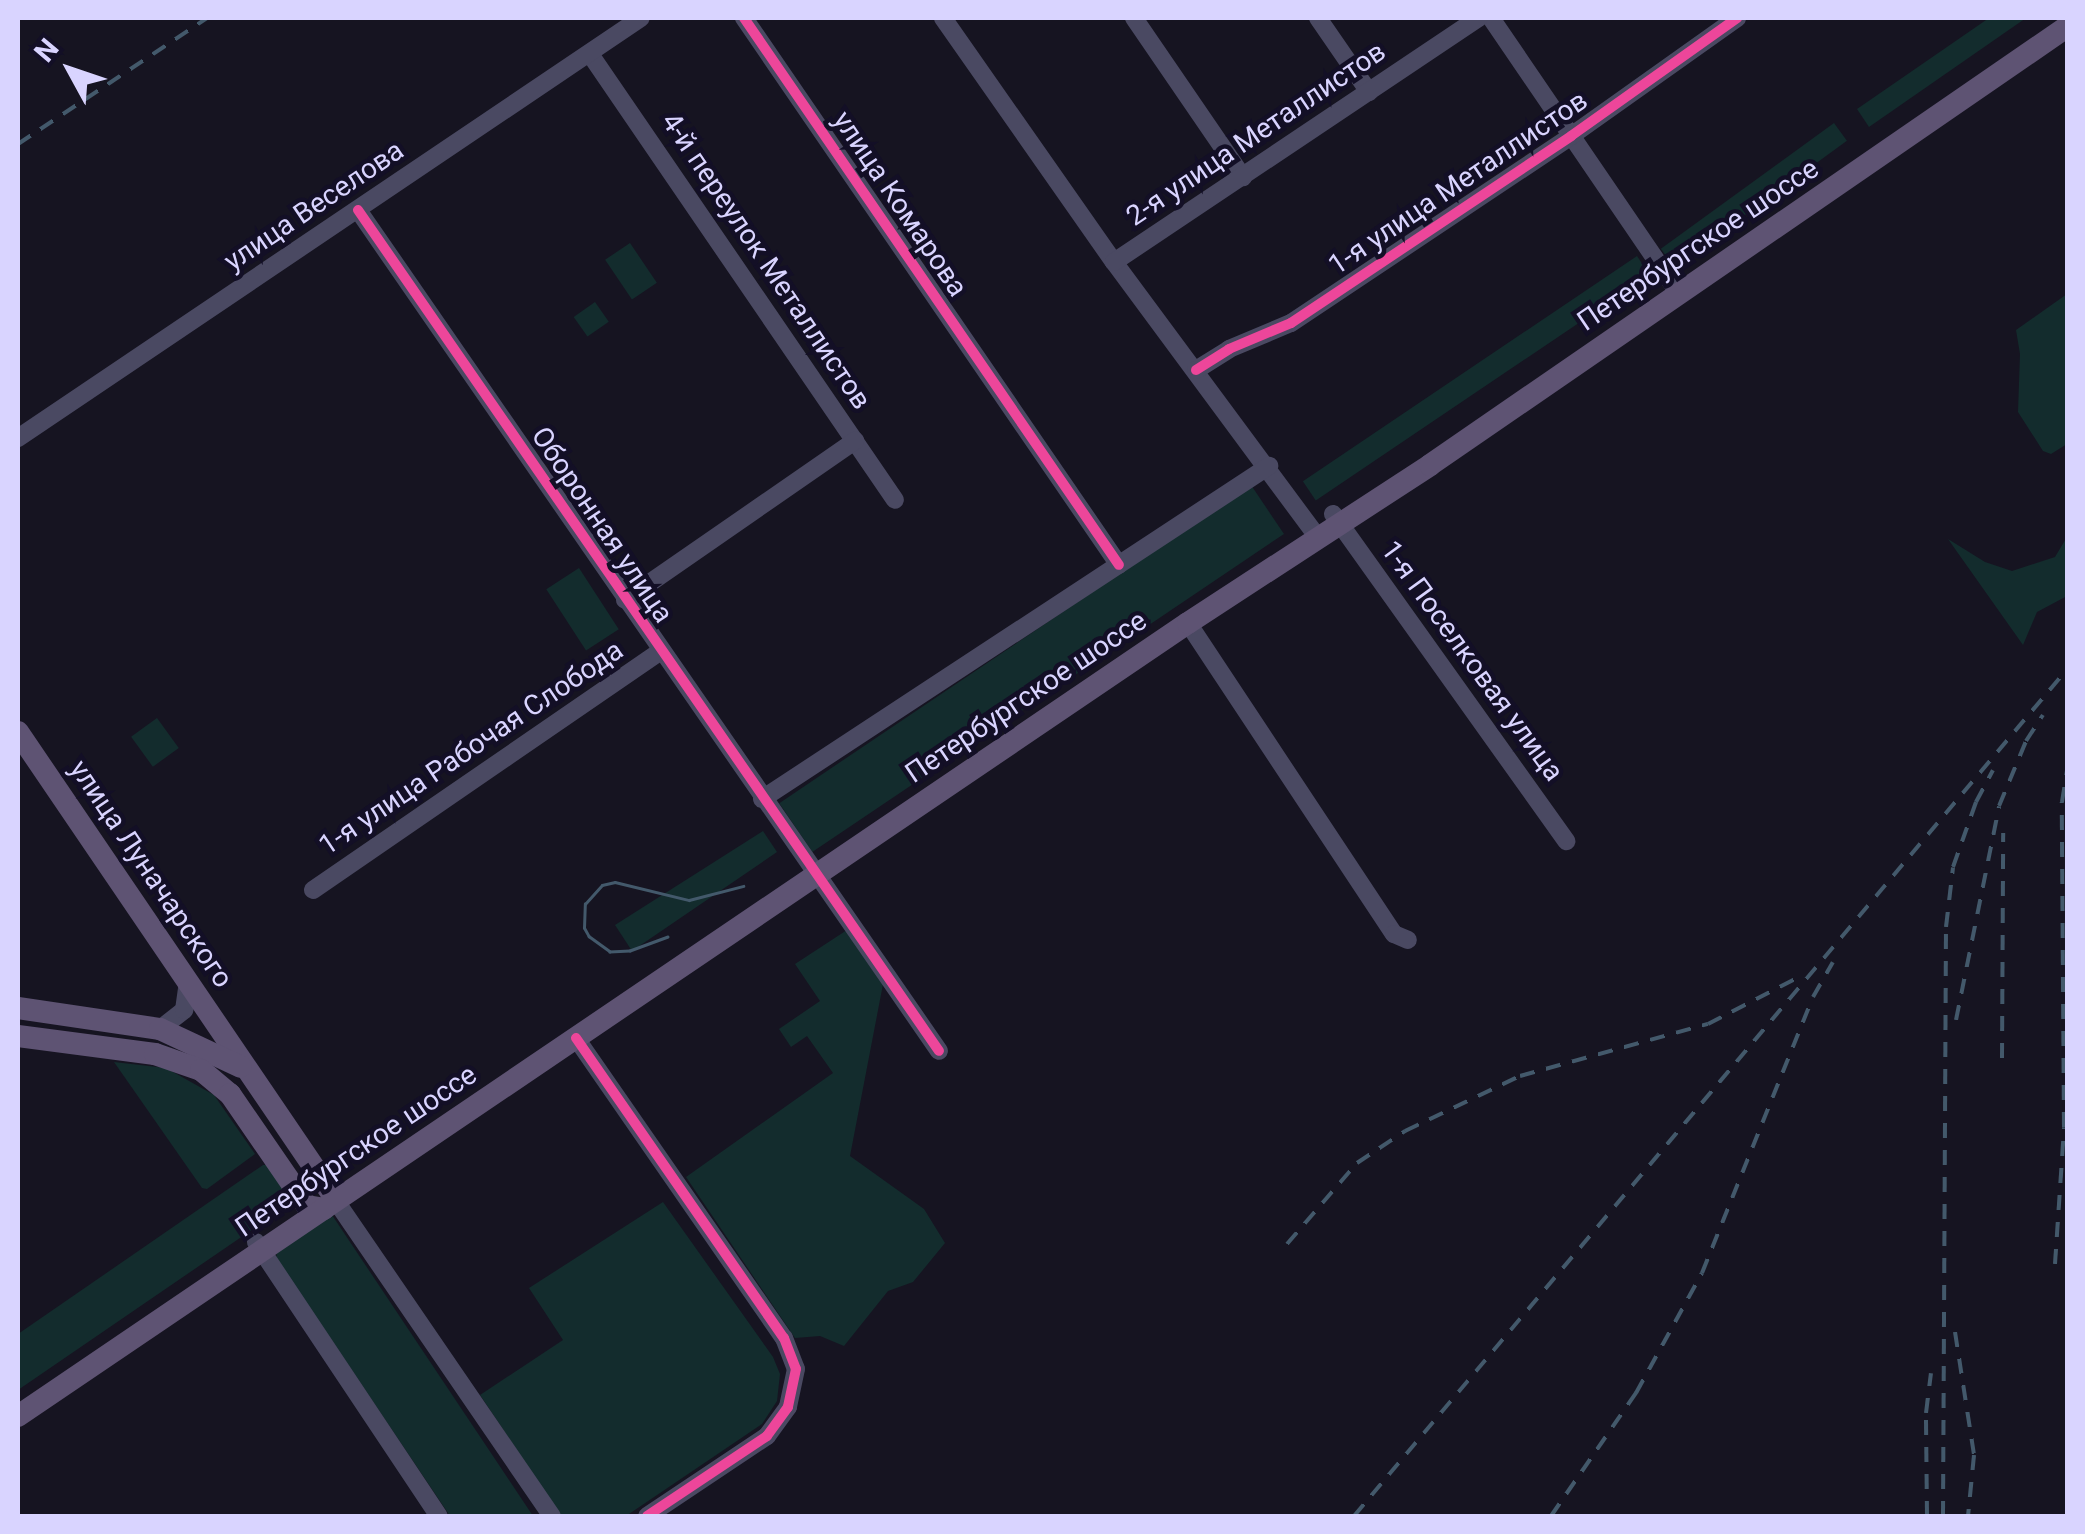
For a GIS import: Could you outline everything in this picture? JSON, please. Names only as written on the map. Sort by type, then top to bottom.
[{"type":"main road","name":"Петербургское шоссе","points":[[1337,519],[2062,18]]},
{"type":"main road","name":"Петербургское шоссе","points":[[18,1416],[259,1246],[705,943],[2068,26]]},
{"type":"main road","name":"улица Луначарского","points":[[18,732],[252,1075],[324,1202]]},
{"type":"main road","points":[[18,1008],[160,1029],[199,1044],[252,1075]]},
{"type":"main road","points":[[18,1036],[182,1061],[210,1074],[324,1202]]},
{"type":"main road","name":"Петербургское шоссе","points":[[18,1402],[259,1246]]},
{"type":"street","name":"улица Веселова","points":[[18,438],[641,18]]},
{"type":"street","name":"улица Комарова","points":[[744,18],[1119,565]]},
{"type":"street","points":[[943,18],[1114,262],[1269,466],[1314,533]]},
{"type":"street","points":[[1134,18],[1243,177]]},
{"type":"street","points":[[1318,18],[1369,92]]},
{"type":"street","name":"2-я улица Металлистов","points":[[1114,262],[1479,18]]},
{"type":"street","points":[[1491,18],[1673,285]]},
{"type":"street","name":"1-я улица Металлистов","points":[[1196,370],[1229,348],[1291,323],[1571,136],[1737,18]]},
{"type":"street","name":"4-й переулок Металлистов","points":[[590,54],[895,500]]},
{"type":"street","name":"Оборонная улица","points":[[358,210],[939,1051]]},
{"type":"street","points":[[625,600],[855,441]]},
{"type":"street","points":[[762,799],[1269,466]]},
{"type":"street","name":"1-я Поселковая улица","points":[[1337,519],[1566,840]]},
{"type":"street","points":[[1185,618],[1394,934],[1408,940]]},
{"type":"street","name":"1-я улица Рабочая Слобода","points":[[313,890],[661,651]]},
{"type":"street","points":[[160,1029],[184,1010],[188,980]]},
{"type":"street","points":[[182,1061],[199,1044],[205,1022],[202,1002]]},
{"type":"street","points":[[572,1034],[784,1338],[796,1369],[788,1407],[768,1436],[647,1516]]},
{"type":"street","points":[[324,1202],[552,1516]]},
{"type":"street","points":[[259,1246],[439,1516]]},
{"type":"green space","points":[[1989,18],[2026,18],[1869,127],[1857,109]]},
{"type":"green space","points":[[1834,123],[1847,141],[1674,267],[1661,249]]},
{"type":"green space","points":[[630,243],[657,283],[632,300],[605,260]]},
{"type":"green space","points":[[1637,256],[1650,275],[1316,500],[1303,481]]},
{"type":"green space","points":[[2067,294],[2067,444],[2051,454],[2043,451],[2018,412],[2020,354],[2016,330]]},
{"type":"green space","points":[[595,302],[609,322],[587,337],[574,317]]},
{"type":"green space","points":[[1251,485],[1284,534],[812,852],[779,803]]},
{"type":"green space","points":[[2067,537],[2067,596],[2037,612],[2023,645],[1948,539],[1985,562],[2012,571],[2055,557]]},
{"type":"green space","points":[[579,568],[619,629],[586,650],[546,589]]},
{"type":"green space","points":[[157,718],[179,748],[153,767],[131,737]]},
{"type":"green space","points":[[763,831],[777,852],[632,951],[615,925]]},
{"type":"green space","points":[[847,930],[884,979],[850,1156],[924,1209],[945,1243],[913,1282],[888,1291],[844,1346],[820,1336],[795,1338],[686,1177],[833,1073],[807,1036],[791,1047],[779,1029],[820,1001],[795,964]]},
{"type":"green space","points":[[114,1062],[166,1068],[214,1095],[255,1154],[207,1189],[202,1188]]},
{"type":"green space","points":[[263,1165],[269,1165],[291,1203],[18,1390],[18,1334]]},
{"type":"green space","points":[[663,1202],[773,1357],[780,1374],[777,1401],[762,1424],[626,1516],[561,1516],[480,1395],[563,1340],[529,1288]]},
{"type":"green space","points":[[330,1212],[533,1516],[450,1516],[277,1259],[276,1251]]},
{"type":"tram line","points":[[668,937],[630,951],[610,952],[589,937],[584,928],[585,904],[602,885],[615,882],[689,900],[743,886]]},
{"type":"railway","points":[[18,144],[207,18]]},
{"type":"railway","points":[[1354,1516],[2068,668]]},
{"type":"railway","points":[[1956,1020],[1999,806],[2026,741],[2043,715]]},
{"type":"railway","points":[[2055,1264],[2064,1127],[2062,802],[2068,765]]},
{"type":"railway","points":[[1943,1516],[1946,927],[1953,867],[1976,802],[1993,770]]},
{"type":"railway","points":[[2002,1058],[2003,833]]},
{"type":"railway","points":[[1551,1516],[1636,1393],[1702,1273],[1813,997],[1833,962]]},
{"type":"railway","points":[[1287,1244],[1357,1163],[1405,1131],[1520,1076],[1708,1024],[1795,979]]},
{"type":"railway","points":[[1955,1332],[1974,1455],[1968,1516]]},
{"type":"railway","points":[[1927,1516],[1926,1413],[1931,1373]]},
{"type":"cycle path","points":[[744,18],[1119,565]]},
{"type":"cycle path","points":[[1196,370],[1229,349],[1291,323],[1571,136],[1737,18]]},
{"type":"cycle path","points":[[358,210],[939,1051]]},
{"type":"cycle path","points":[[576,1038],[784,1338],[796,1369],[788,1407],[767,1436],[647,1516]]}]
